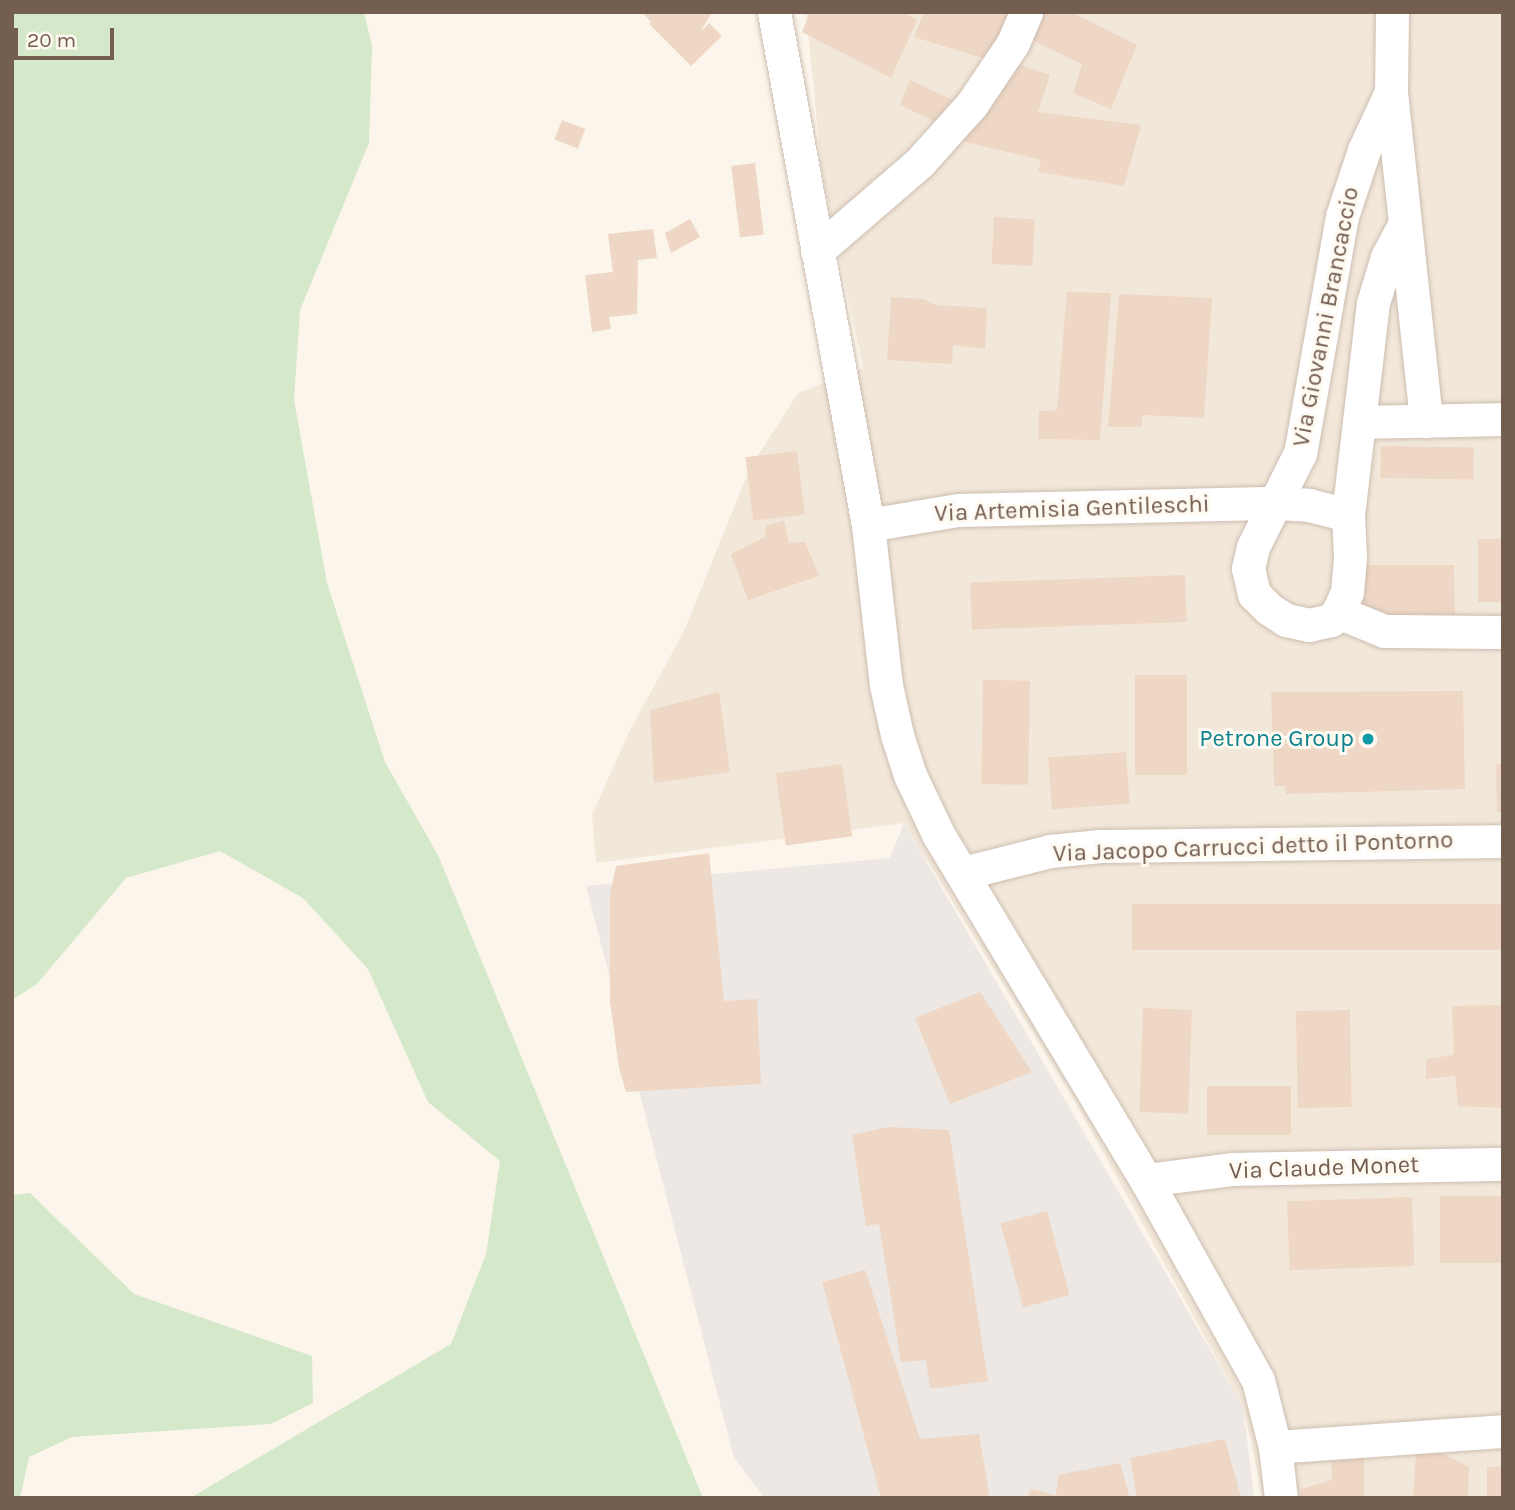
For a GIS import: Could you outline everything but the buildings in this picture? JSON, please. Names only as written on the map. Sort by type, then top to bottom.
[{"type":"street","points":[[774,12],[868,525],[886,685],[897,735],[916,787],[938,834],[1146,1180],[1258,1380],[1275,1447],[1281,1498]]},
{"type":"street","points":[[817,251],[920,162],[963,114],[1013,43],[1026,12]]},
{"type":"street","name":"Via Giovanni Brancaccio","points":[[1392,12],[1391,92],[1426,421]]},
{"type":"street","name":"Via Giovanni Brancaccio","points":[[1276,503],[1293,470],[1306,431],[1342,216],[1352,181],[1391,92]]},
{"type":"street","name":"Via Giovanni Brancaccio","points":[[1348,515],[1376,292],[1387,257],[1405,223]]},
{"type":"street","points":[[1360,422],[1503,419]]},
{"type":"street","points":[[1276,503],[1253,547],[1248,568],[1254,594],[1286,620],[1310,625],[1331,620],[1338,612],[1347,592],[1348,515]]},
{"type":"street","name":"Via Artemisia Gentileschi","points":[[868,525],[911,515],[958,510],[1276,503],[1309,505],[1348,515]]},
{"type":"street","points":[[1338,612],[1384,631],[1503,632]]},
{"type":"street","name":"Via Jacopo Carrucci detto il Pontorno","points":[[963,873],[1049,851],[1100,846],[1503,841]]},
{"type":"street","name":"Via Claude Monet","points":[[1146,1180],[1233,1169],[1503,1164]]},
{"type":"street","points":[[1275,1447],[1503,1430]]},
{"type":"shaded area","points":[[806,12],[1503,12],[1503,1498],[1263,1498],[1243,1406],[1073,1098],[904,823],[596,863],[592,815],[629,732],[684,631],[750,468],[798,393],[863,368],[822,172]]},
{"type":"shaded area","points":[[904,823],[1243,1406],[1254,1498],[765,1498],[734,1458],[586,886],[890,858]]},
{"type":"green space","points":[[12,12],[364,12],[372,46],[369,143],[300,310],[294,400],[327,583],[385,762],[438,855],[703,1498],[190,1498],[451,1344],[486,1254],[500,1161],[428,1102],[368,969],[303,898],[220,851],[126,878],[37,984],[12,1000]]},
{"type":"green space","points":[[30,1193],[134,1294],[312,1356],[313,1403],[271,1424],[72,1437],[29,1457],[20,1498],[12,1498],[12,1195]]},
{"type":"place","name":"Petrone Group","points":[[1368,739]]}]
